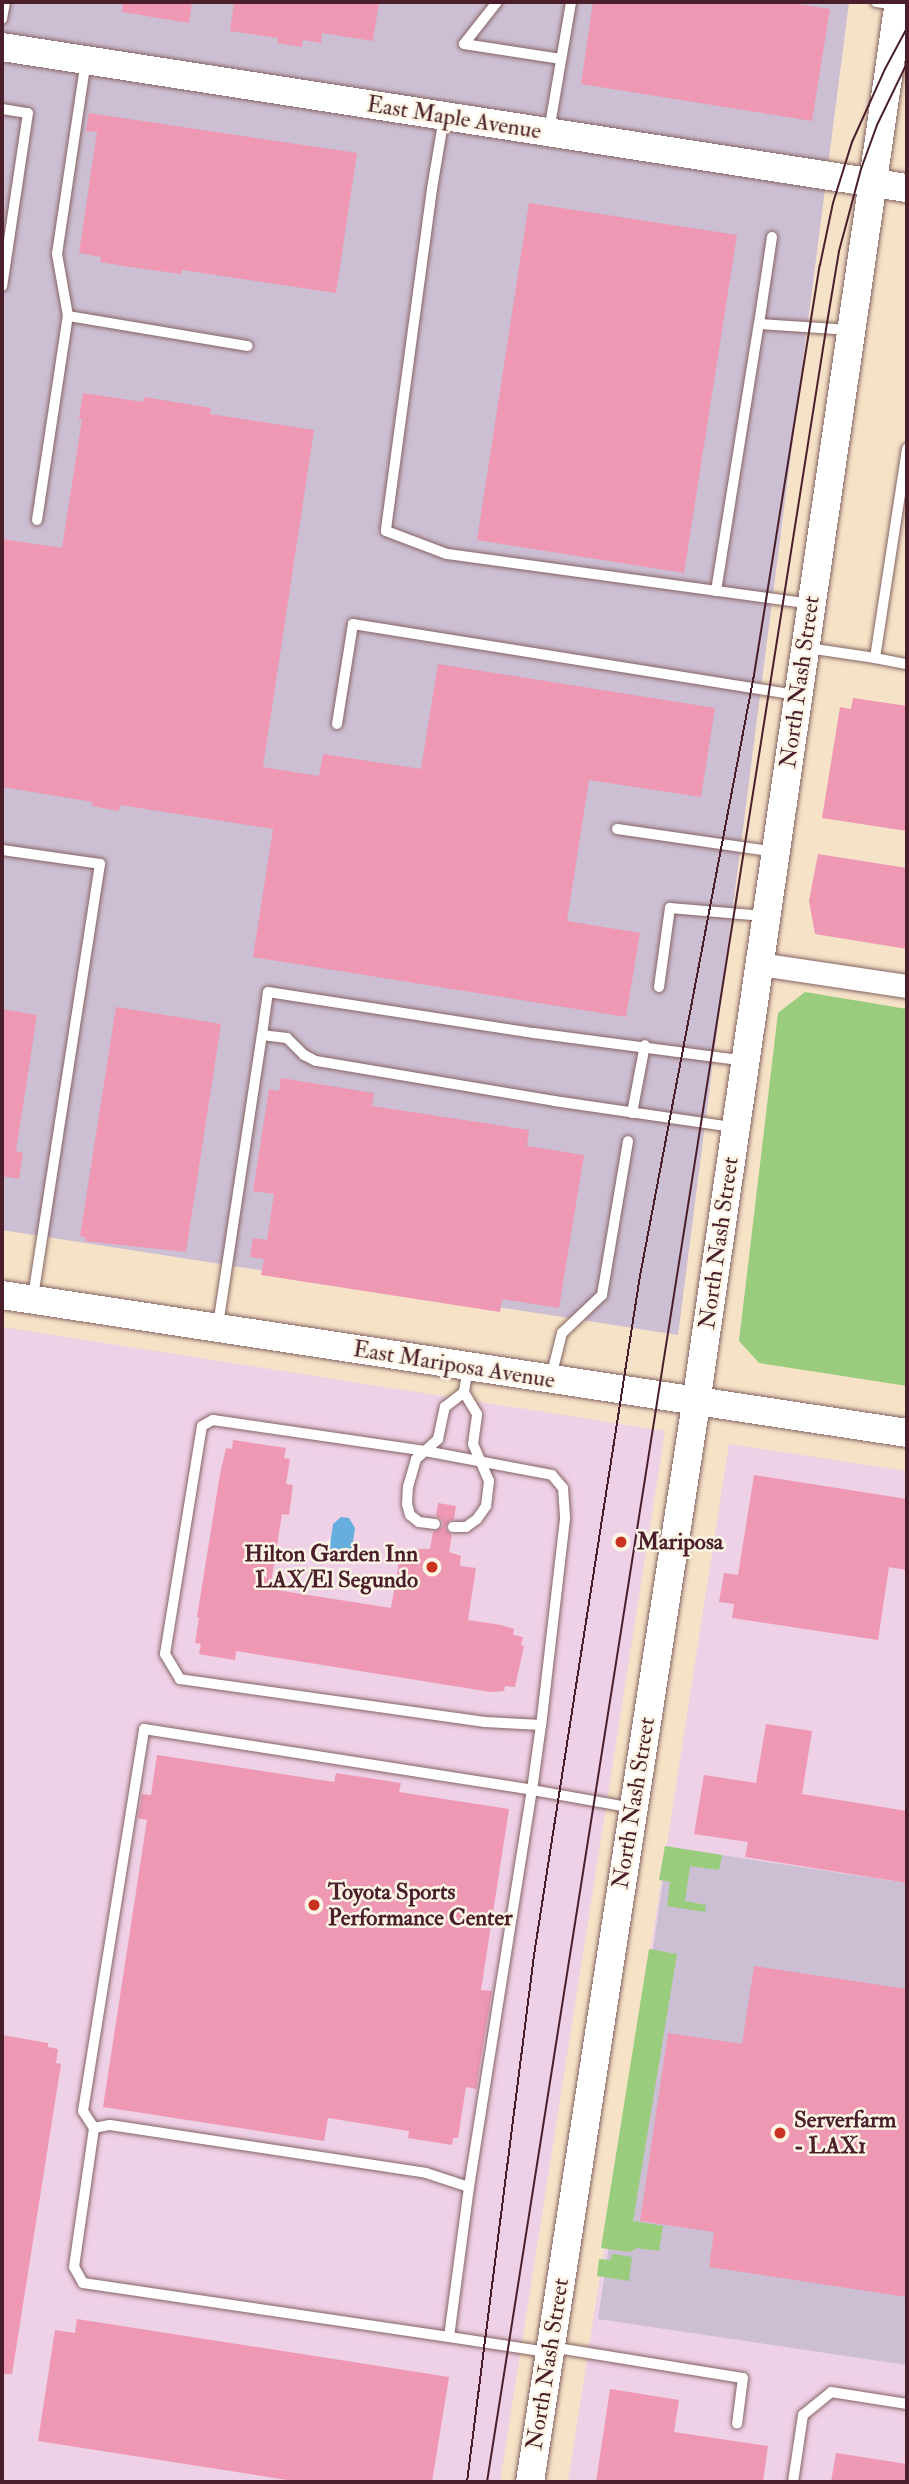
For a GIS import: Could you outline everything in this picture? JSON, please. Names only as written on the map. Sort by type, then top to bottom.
[{"type":"street","name":"North Nash Street","points":[[530,2482],[696,1403],[767,916],[872,183],[891,3]]},
{"type":"street","name":"East Maple Avenue","points":[[2,47],[907,188]]},
{"type":"street","points":[[760,964],[907,986]]},
{"type":"street","name":"East Mariposa Avenue","points":[[2,1294],[217,1328],[466,1380],[550,1380],[907,1433]]},
{"type":"lane","points":[[2,19],[5,2]]},
{"type":"lane","points":[[498,2],[464,44],[561,58]]},
{"type":"lane","points":[[548,133],[570,2]]},
{"type":"lane","points":[[37,520],[68,316],[57,254],[86,60]]},
{"type":"lane","points":[[2,109],[29,113],[2,286]]},
{"type":"lane","points":[[444,117],[386,531],[447,554],[812,604]]},
{"type":"lane","points":[[716,591],[772,237]]},
{"type":"lane","points":[[68,316],[248,346]]},
{"type":"lane","points":[[759,324],[851,330]]},
{"type":"lane","points":[[875,658],[907,448]]},
{"type":"lane","points":[[337,723],[353,624],[799,695]]},
{"type":"lane","points":[[805,648],[907,664]]},
{"type":"lane","points":[[617,829],[776,852]]},
{"type":"lane","points":[[2,850],[100,864],[33,1299]]},
{"type":"lane","points":[[659,987],[670,908],[767,916]]},
{"type":"lane","points":[[217,1328],[268,992],[549,1035],[645,1045],[746,1060]]},
{"type":"lane","points":[[262,1035],[287,1038],[304,1055],[316,1061],[554,1101],[736,1127]]},
{"type":"lane","points":[[632,1113],[645,1045]]},
{"type":"lane","points":[[550,1380],[562,1333],[602,1295],[628,1141]]},
{"type":"lane","points":[[435,1524],[419,1522],[410,1515],[407,1504],[416,1460],[438,1439],[445,1407],[466,1380]]},
{"type":"lane","points":[[453,1527],[466,1527],[477,1519],[486,1506],[489,1481],[473,1444],[477,1414],[466,1380]]},
{"type":"lane","points":[[449,2337],[541,1725],[565,1518],[563,1488],[552,1475],[425,1451],[213,1420],[202,1426],[165,1654],[180,1679],[485,1722],[541,1725]]},
{"type":"lane","points":[[634,1808],[144,1730],[83,2111],[94,2128],[74,2267],[83,2283],[743,2378],[737,2424]]},
{"type":"lane","points":[[94,2128],[110,2125],[426,2173],[470,2187]]},
{"type":"lane","points":[[793,2482],[803,2415],[831,2392],[907,2404]]},
{"type":"shaded area","points":[[2,2],[849,2],[678,1335],[2,1230]]},
{"type":"shaded area","points":[[2,1327],[665,1431],[500,2482],[2,2482]]},
{"type":"shaded area","points":[[729,1444],[907,1471],[907,2482],[568,2482]]},
{"type":"shaded area","points":[[668,1847],[907,1883],[907,2365],[598,2319]]},
{"type":"green space","points":[[805,992],[907,1009],[907,1386],[759,1363],[739,1341],[778,1013]]},
{"type":"green space","points":[[665,1846],[722,1855],[719,1870],[690,1866],[685,1901],[706,1905],[705,1912],[667,1906],[670,1882],[659,1880]]},
{"type":"green space","points":[[649,1949],[677,1954],[633,2221],[663,2226],[659,2251],[637,2248],[630,2252],[601,2248]]},
{"type":"green space","points":[[612,2254],[632,2257],[629,2281],[597,2276],[599,2259],[611,2260]]},
{"type":"water","points":[[341,1517],[349,1518],[355,1528],[351,1554],[342,1562],[337,1561],[329,1551],[333,1524]]},
{"type":"building","points":[[123,2],[192,2],[189,23],[122,12]]},
{"type":"building","points":[[234,2],[379,2],[373,41],[322,33],[321,43],[303,40],[302,47],[277,43],[278,38],[230,31]]},
{"type":"building","points":[[593,2],[782,2],[830,9],[812,121],[581,84]]},
{"type":"building","points":[[89,113],[357,153],[336,293],[182,270],[181,274],[130,267],[100,262],[101,257],[79,253],[97,132],[86,131]]},
{"type":"building","points":[[529,203],[737,235],[684,573],[477,540]]},
{"type":"building","points":[[83,393],[143,402],[144,397],[211,408],[210,414],[314,430],[263,767],[319,776],[323,754],[421,769],[438,664],[715,708],[701,797],[589,780],[567,921],[640,933],[626,1017],[253,957],[273,829],[120,805],[119,811],[92,806],[93,802],[2,787],[2,539],[62,548],[82,419],[79,419]]},
{"type":"building","points":[[853,698],[907,706],[907,831],[822,818],[840,707],[851,709]]},
{"type":"building","points":[[818,854],[907,868],[907,949],[815,934],[809,901]]},
{"type":"building","points":[[116,1007],[221,1024],[186,1252],[85,1241],[85,1237],[80,1236]]},
{"type":"building","points":[[2,1009],[37,1015],[16,1151],[23,1153],[19,1179],[2,1176]]},
{"type":"building","points":[[281,1078],[374,1093],[372,1106],[529,1130],[527,1146],[584,1155],[559,1308],[502,1299],[500,1312],[261,1275],[264,1259],[250,1257],[253,1238],[267,1240],[274,1194],[253,1191],[269,1089],[279,1091]]},
{"type":"building","name":"Hilton Garden Inn LAX/El Segundo","points":[[233,1440],[286,1448],[284,1458],[290,1459],[286,1484],[293,1485],[289,1515],[282,1514],[270,1589],[391,1608],[400,1556],[416,1559],[417,1549],[430,1549],[433,1532],[443,1526],[442,1520],[436,1516],[438,1503],[456,1506],[454,1519],[449,1521],[445,1528],[452,1535],[449,1552],[461,1556],[460,1566],[476,1568],[468,1620],[514,1629],[513,1635],[523,1637],[521,1645],[524,1646],[515,1687],[505,1686],[504,1691],[491,1692],[236,1651],[235,1660],[199,1654],[201,1644],[195,1643],[197,1617],[220,1474],[226,1448],[232,1449]]},
{"type":"building","points":[[754,1475],[907,1499],[907,1570],[889,1567],[878,1640],[732,1618],[734,1604],[719,1602],[724,1573],[738,1575]]},
{"type":"building","points":[[766,1724],[812,1731],[802,1794],[907,1811],[907,1883],[745,1857],[748,1842],[694,1834],[704,1775],[756,1783]]},
{"type":"building","name":"Toyota Sports Performance Center","points":[[157,1755],[334,1782],[336,1773],[401,1783],[399,1792],[509,1809],[481,1990],[492,1991],[476,2089],[466,2087],[458,2138],[453,2138],[452,2145],[408,2138],[409,2131],[328,2118],[324,2141],[103,2107],[147,1820],[138,1818],[142,1794],[151,1795]]},
{"type":"building","name":"Serverfarm - LAX1","points":[[754,1966],[907,1989],[907,2297],[709,2267],[714,2232],[640,2221],[668,2033],[742,2044]]},
{"type":"building","points":[[2,2035],[48,2043],[48,2047],[58,2049],[56,2063],[61,2064],[12,2374],[2,2374]]},
{"type":"building","points":[[77,2319],[449,2377],[432,2482],[300,2482],[38,2441],[55,2330],[75,2333]]},
{"type":"building","points":[[610,2389],[679,2400],[674,2432],[768,2446],[763,2482],[596,2482]]},
{"type":"building","points":[[836,2453],[907,2464],[907,2482],[831,2482]]},
{"type":"tram line","points":[[467,2482],[534,1955],[640,1276],[754,675],[820,265],[833,203],[852,142],[907,28]]},
{"type":"tram line","points":[[487,2482],[839,251],[861,169],[877,125],[907,63]]},
{"type":"place","name":"Mariposa","points":[[621,1542]]},
{"type":"place","name":"Hilton Garden Inn LAX/El Segundo","points":[[432,1567]]},
{"type":"place","name":"Toyota Sports Performance Center","points":[[314,1905]]},
{"type":"place","name":"Serverfarm - LAX1","points":[[780,2133]]}]
